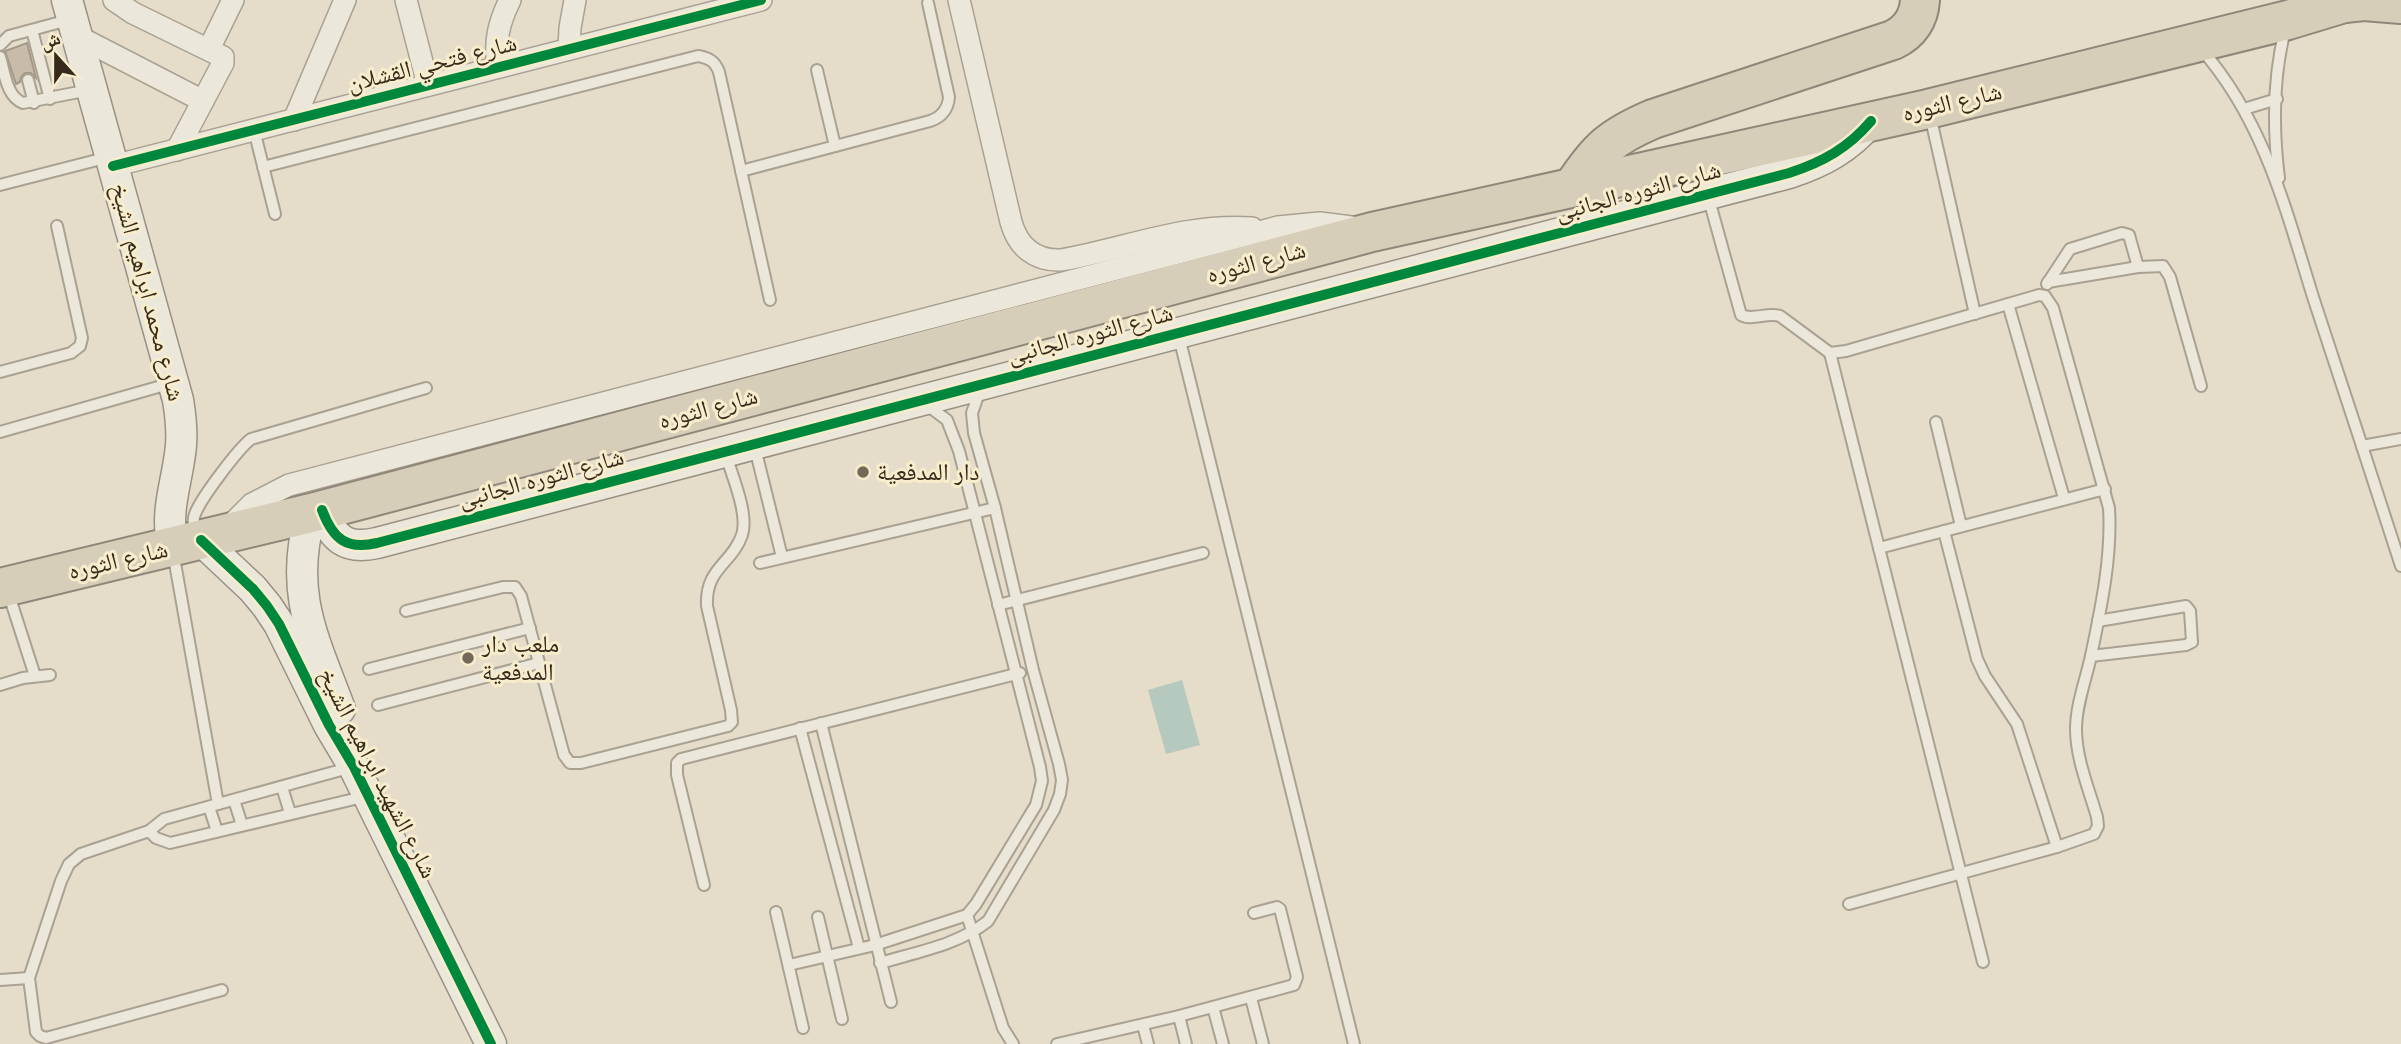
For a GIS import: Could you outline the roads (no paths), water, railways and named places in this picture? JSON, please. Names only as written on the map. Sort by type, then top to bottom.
[{"type":"highway","points":[[1573,187],[1602,148],[1631,129],[1653,119],[1901,37],[1912,25],[1919,11],[1920,0]]},
{"type":"highway","name":"شارع الثوره","points":[[3,587],[316,512],[1372,232],[1928,109],[2288,20],[2349,1],[2401,4]]},
{"type":"street","points":[[114,0],[136,6],[220,54],[224,61],[177,150]]},
{"type":"street","points":[[209,48],[233,0]]},
{"type":"street","points":[[406,0],[428,85]]},
{"type":"street","points":[[498,67],[498,30],[510,0]]},
{"type":"street","points":[[569,49],[575,0]]},
{"type":"street","points":[[669,23],[693,0]]},
{"type":"street","points":[[959,0],[1011,222],[1014,232],[1026,249],[1042,258],[1061,260],[1200,229],[1233,227],[1269,230]]},
{"type":"street","name":"شارع فتحي القشلان","points":[[112,161],[177,150],[750,1]]},
{"type":"street","points":[[294,120],[339,2]]},
{"type":"street","points":[[73,18],[203,101]]},
{"type":"street","name":"شارع محمد ابراهيم الشيخ","points":[[73,18],[181,416],[181,452],[169,516],[199,540]]},
{"type":"street","name":"شارع الثوره الجانبى","points":[[316,512],[335,536],[348,544],[362,546],[724,451],[1164,341],[1707,195],[1820,162],[1848,145],[1871,121]]},
{"type":"street","points":[[199,540],[270,493],[289,485],[1288,225],[1320,223],[1351,226],[1372,232]]},
{"type":"street","points":[[316,512],[306,531],[301,568],[303,606],[349,734],[354,766]]},
{"type":"street","name":"شارع الشهيد ابراهيم الشيخ","points":[[199,540],[253,590],[279,624],[329,725],[354,766],[491,1044]]},
{"type":"lane","points":[[741,171],[935,119],[945,110],[949,97],[928,3]]},
{"type":"lane","points":[[0,44],[5,38],[17,40],[32,30],[73,18]]},
{"type":"lane","points":[[2282,194],[2277,146],[2277,99],[2279,59],[2288,20]]},
{"type":"lane","points":[[32,30],[50,99]]},
{"type":"lane","points":[[2196,42],[2222,74],[2244,109],[2282,194],[2401,566]]},
{"type":"lane","points":[[263,167],[698,56],[710,59],[719,72],[770,300]]},
{"type":"lane","points":[[0,57],[12,96],[23,103],[34,103],[92,89]]},
{"type":"lane","points":[[817,70],[835,146]]},
{"type":"lane","points":[[27,80],[34,103]]},
{"type":"lane","points":[[2244,109],[2277,99]]},
{"type":"lane","points":[[1928,109],[1975,314]]},
{"type":"lane","points":[[254,130],[275,214]]},
{"type":"lane","points":[[0,185],[112,161]]},
{"type":"lane","points":[[1707,195],[1741,315],[1780,316],[1830,353],[1983,962]]},
{"type":"lane","points":[[0,372],[71,353],[82,342],[57,226]]},
{"type":"lane","points":[[2039,295],[2070,249],[2122,233],[2129,236],[2138,267]]},
{"type":"lane","points":[[2048,282],[2138,267],[2163,266],[2167,270],[2201,386]]},
{"type":"lane","points":[[1830,353],[1846,351],[2039,295],[2045,296],[2053,307],[2105,489],[2110,527],[2098,621],[2079,708],[2076,736],[2098,827],[2094,834],[2086,839],[1849,904]]},
{"type":"lane","points":[[2008,304],[2064,498]]},
{"type":"lane","points":[[1164,341],[1354,1044]]},
{"type":"lane","points":[[0,432],[173,383]]},
{"type":"lane","points":[[880,963],[973,933],[988,921],[1048,822],[1060,794],[1062,780],[1059,764],[1033,670],[973,424],[974,402],[994,385]]},
{"type":"lane","points":[[217,831],[199,540],[194,528],[195,514],[238,450],[251,439],[426,388]]},
{"type":"lane","points":[[789,965],[875,945],[967,915],[1030,815],[1041,792],[1040,767],[952,430],[943,415],[919,402]]},
{"type":"lane","points":[[1936,422],[1961,526]]},
{"type":"lane","points":[[952,430],[973,424]]},
{"type":"lane","points":[[2362,446],[2401,439]]},
{"type":"lane","points":[[754,444],[782,557]]},
{"type":"lane","points":[[406,611],[509,586],[515,587],[519,591],[530,628],[564,755],[570,763],[581,763],[721,729],[732,722],[732,710],[706,595],[709,584],[738,542],[743,530],[742,511],[724,451]]},
{"type":"lane","points":[[1879,548],[2105,489]]},
{"type":"lane","points":[[760,563],[995,508]]},
{"type":"lane","points":[[1944,531],[1977,659],[2017,724],[2057,847]]},
{"type":"lane","points":[[998,605],[1203,553]]},
{"type":"lane","points":[[3,587],[35,676]]},
{"type":"lane","points":[[2091,656],[2186,645],[2192,642],[2190,611],[2186,606],[2098,621]]},
{"type":"lane","points":[[369,669],[530,628]]},
{"type":"lane","points":[[379,705],[539,663]]},
{"type":"lane","points":[[704,885],[677,775],[677,763],[686,757],[1033,670]]},
{"type":"lane","points":[[0,684],[50,675]]},
{"type":"lane","points":[[821,723],[891,1002]]},
{"type":"lane","points":[[800,728],[859,948]]},
{"type":"lane","points":[[222,990],[46,1038],[40,1036],[36,1032],[29,978],[69,864],[81,854],[149,831],[164,819],[354,766]]},
{"type":"lane","points":[[282,787],[290,813]]},
{"type":"lane","points":[[149,831],[156,838],[170,843],[368,796]]},
{"type":"lane","points":[[234,800],[242,825]]},
{"type":"lane","points":[[1057,1044],[1251,998],[1297,982],[1279,908],[1254,913]]},
{"type":"lane","points":[[776,912],[803,1028]]},
{"type":"lane","points":[[967,915],[1003,1028],[1013,1044]]},
{"type":"lane","points":[[818,917],[842,1019]]},
{"type":"lane","points":[[0,980],[29,978]]},
{"type":"lane","points":[[1251,998],[1263,1044]]},
{"type":"lane","points":[[1213,1007],[1223,1044]]},
{"type":"lane","points":[[1179,1016],[1186,1044]]},
{"type":"lane","points":[[1143,1025],[1148,1044]]},
{"type":"place","name":"دار المدفعية","points":[[863,472]]},
{"type":"place","name":"ملعب دار المدفعية","points":[[468,658]]}]
